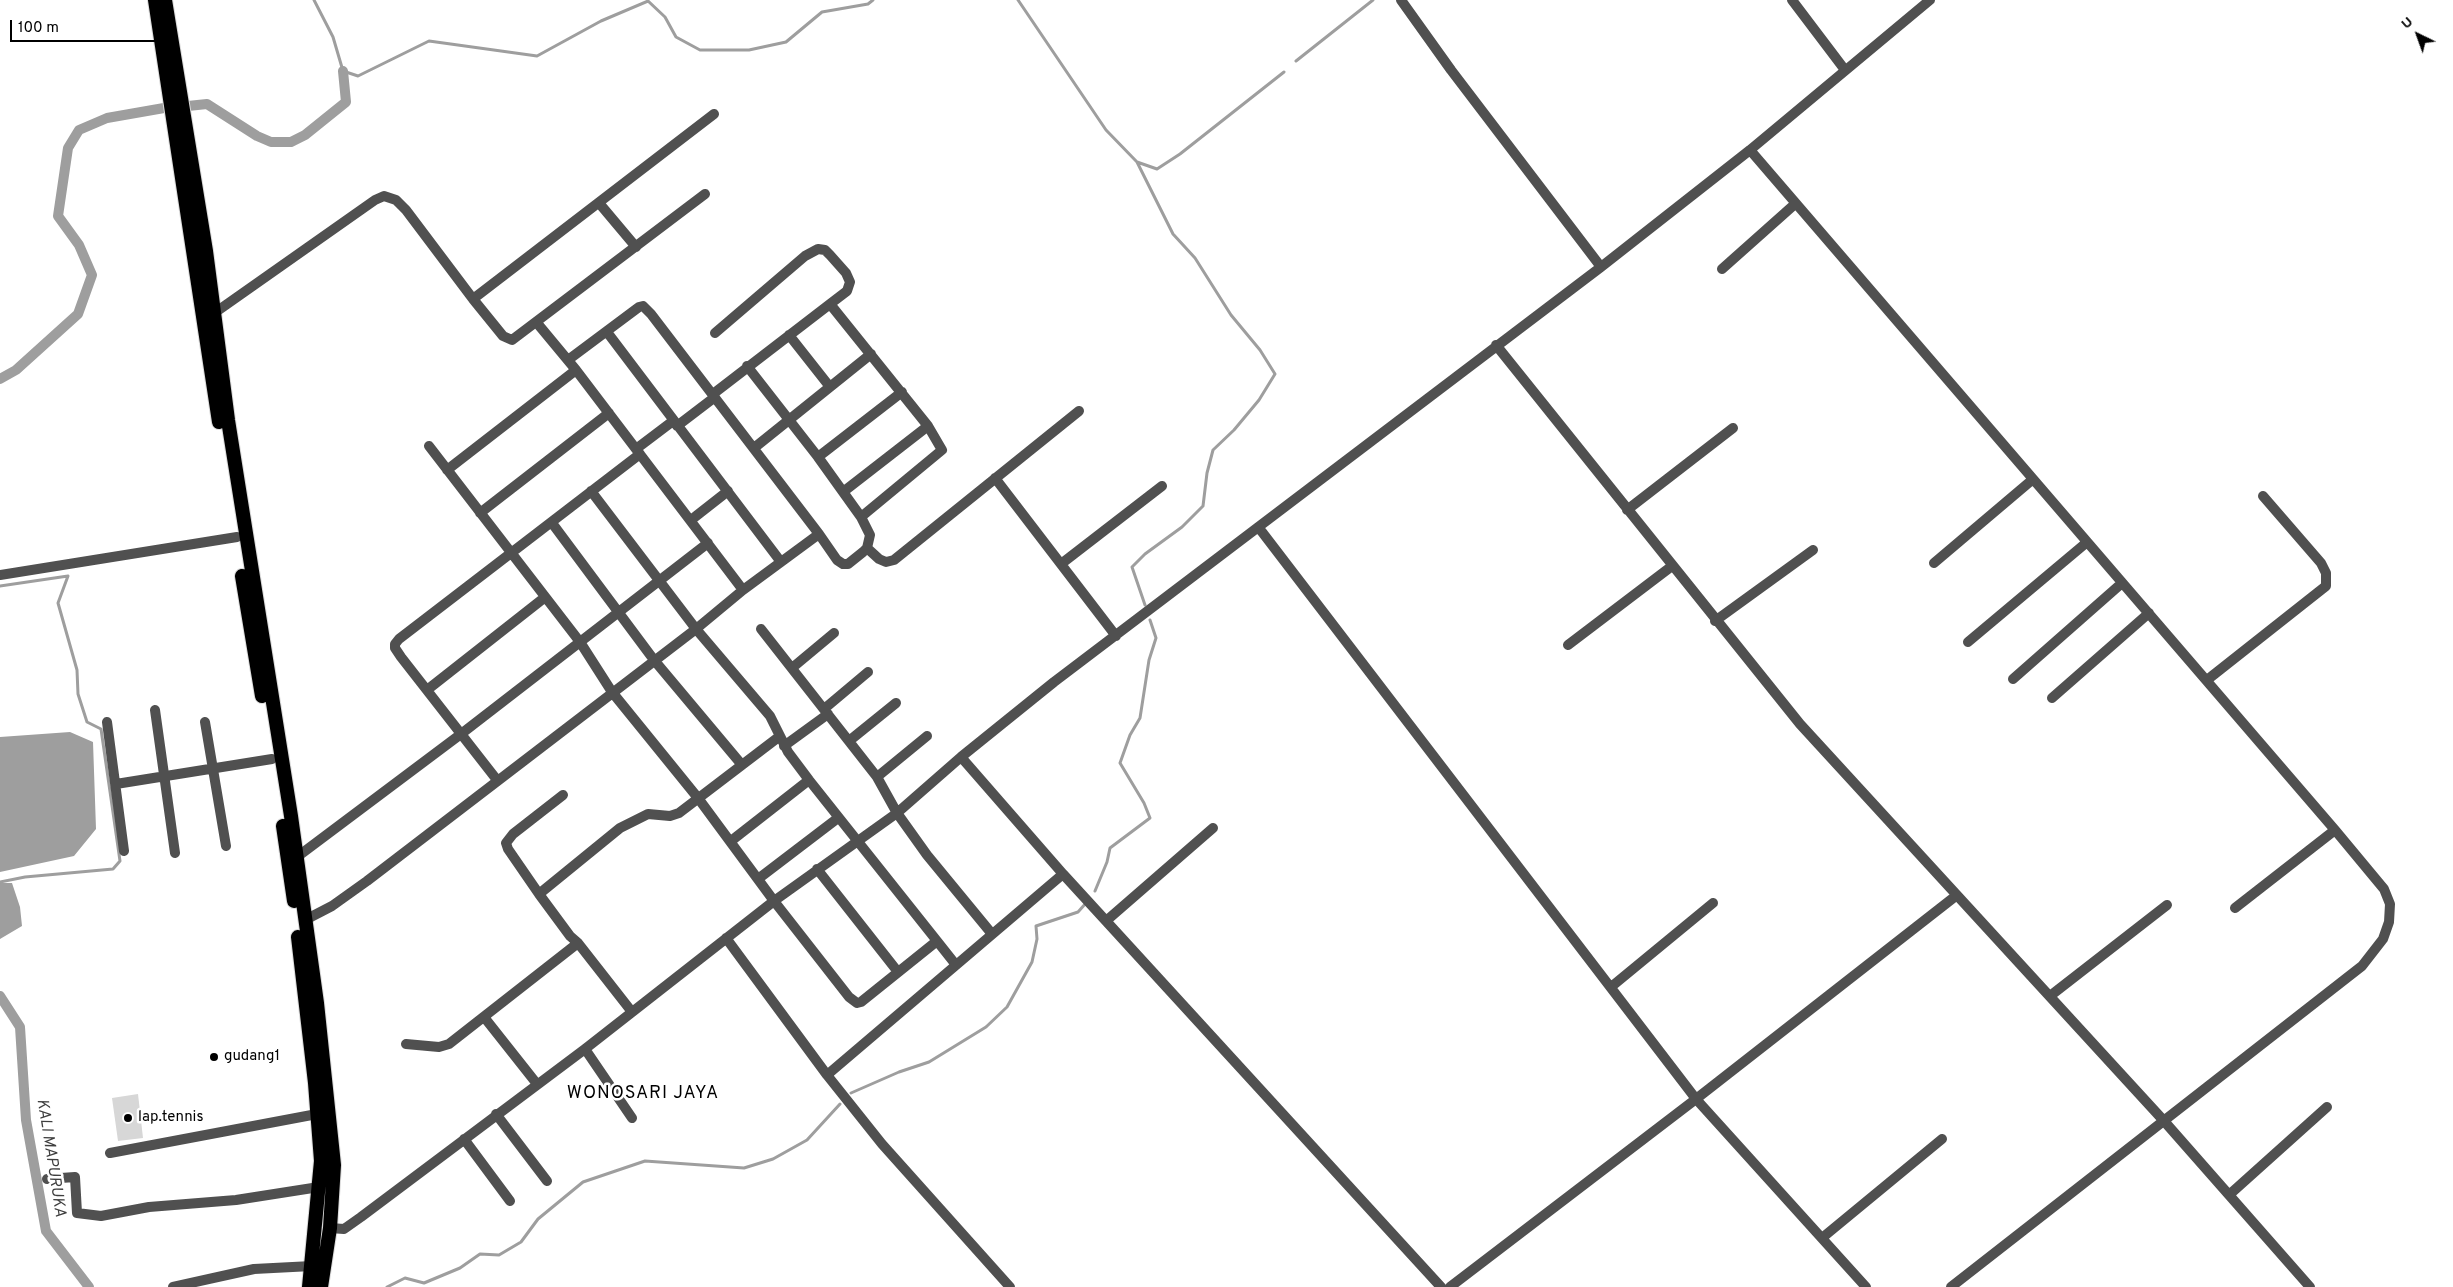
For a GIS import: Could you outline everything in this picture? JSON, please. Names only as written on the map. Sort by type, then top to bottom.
[{"type":"highway","points":[[155,0],[160,45],[191,193],[206,252],[213,314],[248,556],[297,857],[334,1165],[330,1228],[321,1287]]},
{"type":"highway","points":[[165,0],[247,615],[272,759],[297,923],[321,1161],[309,1287]]},
{"type":"street","points":[[1401,0],[1451,70],[1601,267]]},
{"type":"street","points":[[1792,0],[1845,70]]},
{"type":"street","points":[[330,1228],[344,1229],[585,1049],[774,901],[897,813],[962,757],[1116,636],[1496,345],[1601,267],[1750,150],[1930,0]]},
{"type":"street","points":[[473,299],[714,114]]},
{"type":"street","points":[[1750,150],[2086,543],[2207,680],[2388,895],[2390,912],[2383,940],[2362,966],[1951,1287]]},
{"type":"street","points":[[213,314],[375,200],[384,196],[396,200],[406,210],[473,299],[507,339],[515,339],[706,194]]},
{"type":"street","points":[[598,203],[636,247]]},
{"type":"street","points":[[1722,269],[1795,204]]},
{"type":"street","points":[[497,780],[397,652],[395,644],[552,523],[638,452],[714,395],[747,366],[844,294],[850,282],[846,273],[830,254],[825,250],[818,249],[805,256],[715,333]]},
{"type":"street","points":[[830,304],[902,392],[942,447],[941,452],[860,517]]},
{"type":"street","points":[[568,360],[639,307],[643,306],[714,395],[837,560],[843,564],[848,564],[867,548],[869,531],[818,457],[747,366]]},
{"type":"street","points":[[537,323],[576,370],[743,590]]},
{"type":"street","points":[[607,332],[781,562]]},
{"type":"street","points":[[789,335],[830,387]]},
{"type":"street","points":[[1496,345],[1715,621],[1800,724],[2164,1121],[2310,1287]]},
{"type":"street","points":[[754,448],[871,354]]},
{"type":"street","points":[[447,470],[576,370]]},
{"type":"street","points":[[818,457],[902,392]]},
{"type":"street","points":[[867,548],[879,559],[886,562],[894,560],[1079,411]]},
{"type":"street","points":[[480,513],[608,413]]},
{"type":"street","points":[[843,492],[928,426]]},
{"type":"street","points":[[1627,510],[1733,428]]},
{"type":"street","points":[[429,446],[544,598],[580,642],[612,692],[698,798],[774,901],[853,1001],[862,1002],[938,940]]},
{"type":"street","points":[[995,478],[1116,636]]},
{"type":"street","points":[[1934,563],[2032,480]]},
{"type":"street","points":[[1061,564],[1162,486]]},
{"type":"street","points":[[591,491],[696,629],[770,716],[782,741],[809,780],[956,965]]},
{"type":"street","points":[[690,520],[728,491]]},
{"type":"street","points":[[2207,680],[2326,586],[2326,573],[2321,563],[2262,496]]},
{"type":"street","points":[[552,523],[654,660],[742,765]]},
{"type":"street","points":[[1259,528],[1696,1099],[1866,1287]]},
{"type":"street","points":[[305,920],[332,906],[367,881],[696,629],[743,590],[819,534]]},
{"type":"street","points":[[0,575],[238,537]]},
{"type":"street","points":[[297,857],[461,734],[708,543]]},
{"type":"street","points":[[1968,642],[2086,543]]},
{"type":"street","points":[[1715,621],[1813,550]]},
{"type":"street","points":[[1568,645],[1672,566]]},
{"type":"street","points":[[2014,679],[2122,583]]},
{"type":"street","points":[[427,690],[544,598]]},
{"type":"street","points":[[2052,698],[2149,613]]},
{"type":"street","points":[[761,629],[877,777],[897,813],[932,861],[992,934]]},
{"type":"street","points":[[792,668],[834,633]]},
{"type":"street","points":[[539,894],[620,828],[648,814],[670,816],[680,813],[742,765],[826,711],[868,672]]},
{"type":"street","points":[[849,741],[896,703]]},
{"type":"street","points":[[155,710],[175,853]]},
{"type":"street","points":[[107,722],[124,851]]},
{"type":"street","points":[[205,722],[226,846]]},
{"type":"street","points":[[877,777],[927,736]]},
{"type":"street","points":[[962,757],[1063,874],[1442,1287]]},
{"type":"street","points":[[116,784],[272,759]]},
{"type":"street","points":[[731,842],[809,780]]},
{"type":"street","points":[[563,795],[513,834],[506,843],[508,849],[570,936],[578,943],[632,1012]]},
{"type":"street","points":[[758,879],[838,818]]},
{"type":"street","points":[[1106,921],[1213,828]]},
{"type":"street","points":[[2234,908],[2335,830]]},
{"type":"street","points":[[817,870],[898,972]]},
{"type":"street","points":[[827,1075],[1063,874]]},
{"type":"street","points":[[1450,1287],[1696,1099],[1957,895]]},
{"type":"street","points":[[1611,987],[1713,903]]},
{"type":"street","points":[[2050,996],[2167,905]]},
{"type":"street","points":[[726,938],[827,1075],[882,1144],[1010,1287]]},
{"type":"street","points":[[406,1044],[439,1047],[449,1044],[578,943]]},
{"type":"street","points":[[484,1017],[537,1084]]},
{"type":"street","points":[[585,1049],[632,1118]]},
{"type":"street","points":[[2229,1195],[2327,1106]]},
{"type":"street","points":[[110,1153],[317,1114]]},
{"type":"street","points":[[496,1114],[547,1181]]},
{"type":"street","points":[[464,1139],[510,1201]]},
{"type":"street","points":[[1822,1238],[1942,1139]]},
{"type":"street","points":[[47,1179],[75,1177],[77,1214],[101,1216],[150,1207],[236,1200],[319,1187]]},
{"type":"street","points":[[173,1287],[254,1269],[312,1266]]},
{"type":"shaded area","points":[[70,732],[93,742],[96,829],[74,856],[0,872],[0,737]]},
{"type":"shaded area","points":[[0,883],[12,883],[20,907],[22,926],[0,939]]},
{"type":"shaded area","name":"lap.tennis","points":[[138,1094],[143,1138],[118,1141],[112,1098]]},
{"type":"waterway","points":[[314,0],[333,37],[343,71],[358,76],[429,41],[537,56],[601,21],[648,1],[665,17],[676,37],[700,50],[749,50],[786,42],[822,12],[868,4],[873,0]]},
{"type":"waterway","points":[[1018,0],[1106,130],[1137,162],[1157,169],[1180,154],[1284,72]]},
{"type":"waterway","points":[[1296,61],[1373,0]]},
{"type":"waterway","name":"KALI MAPURUKA","points":[[188,106],[207,104],[257,136],[271,142],[291,142],[305,135],[346,102],[343,71]]},
{"type":"waterway","name":"KALI MAPURUKA","points":[[0,379],[16,370],[78,314],[92,275],[79,245],[58,216],[68,148],[79,130],[107,118],[164,108]]},
{"type":"waterway","points":[[1137,162],[1173,234],[1195,258],[1231,315],[1260,350],[1275,374],[1259,400],[1234,430],[1213,450],[1207,473],[1203,506],[1182,527],[1145,554],[1132,567],[1145,605]]},
{"type":"waterway","points":[[0,586],[68,576],[58,603],[77,670],[78,694],[87,722],[101,729],[120,861],[113,869],[25,877],[0,882]]},
{"type":"waterway","points":[[1095,891],[1107,862],[1110,848],[1150,818],[1144,803],[1120,763],[1130,735],[1140,718],[1149,660],[1156,638],[1150,620]]},
{"type":"waterway","points":[[851,1093],[899,1072],[929,1062],[986,1027],[1007,1007],[1032,962],[1037,939],[1036,926],[1078,912],[1086,903]]},
{"type":"waterway","name":"KALI MAPURUKA","points":[[0,996],[20,1027],[26,1120],[46,1231],[89,1287]]},
{"type":"waterway","points":[[387,1287],[405,1278],[424,1283],[460,1268],[480,1254],[499,1255],[521,1242],[538,1219],[583,1182],[645,1161],[744,1168],[773,1159],[807,1140],[840,1104]]},
{"type":"place","name":"gudang1","points":[[214,1057]]},
{"type":"place","name":"lap.tennis","points":[[128,1118]]},
{"type":"district","name":"WONOSARI JAYA","points":[[643,1094]]}]
